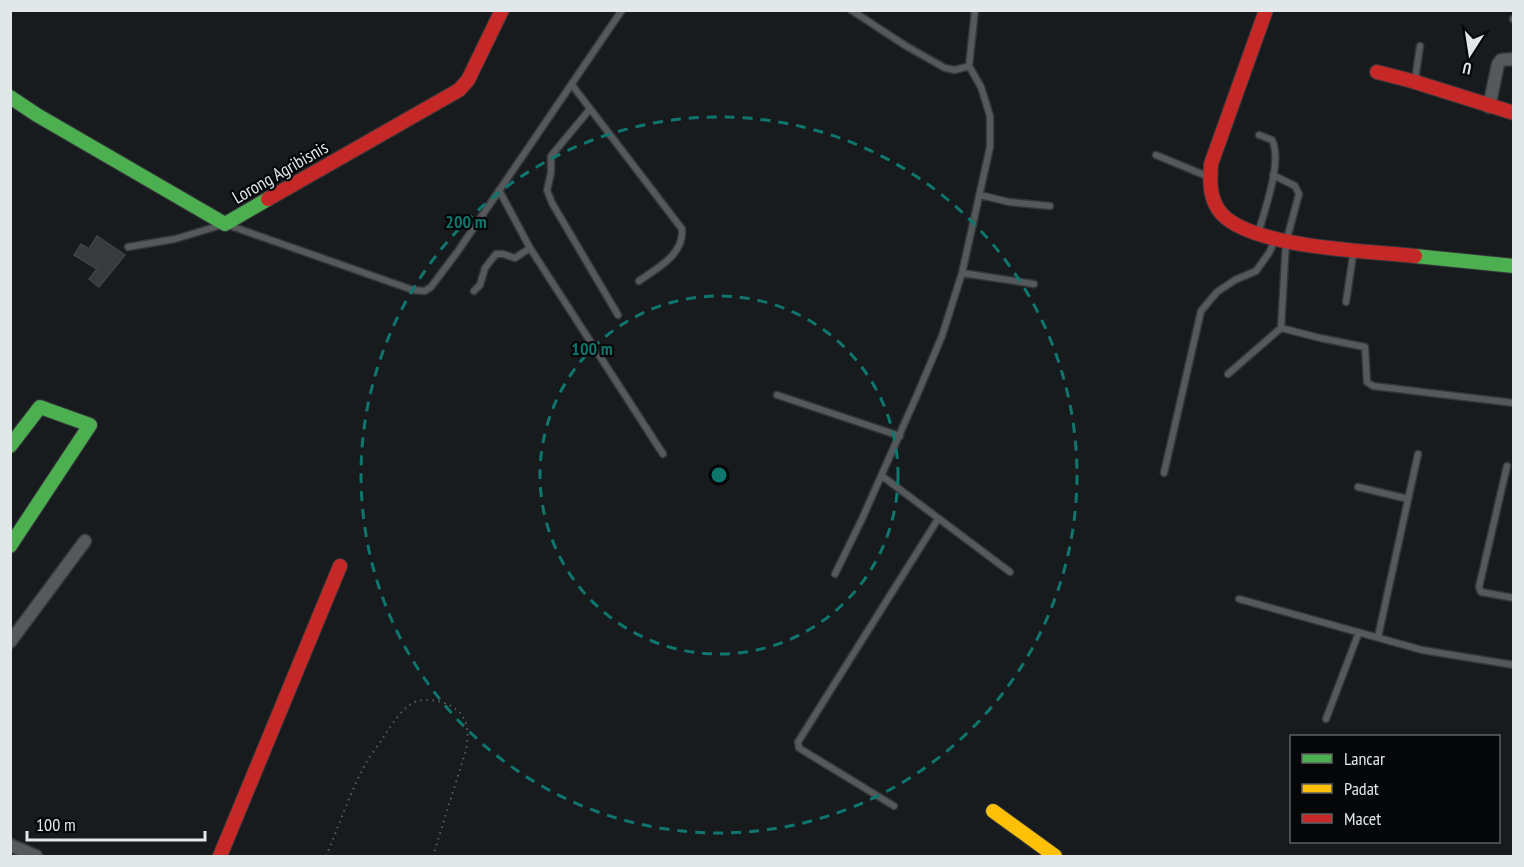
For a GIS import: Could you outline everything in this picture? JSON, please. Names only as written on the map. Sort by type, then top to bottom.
[{"type":"street","name":"Lorong Agribisnis","points":[[10,97],[225,224],[459,90],[468,80],[502,10]]},
{"type":"street","points":[[1266,10],[1211,164],[1209,178],[1211,198],[1224,218],[1258,235],[1280,241],[1514,266]]},
{"type":"street","points":[[1489,107],[1497,64],[1501,60],[1514,59]]},
{"type":"street","points":[[1377,72],[1415,80],[1489,107],[1514,113]]},
{"type":"street","points":[[10,446],[40,407],[90,425],[10,546]]},
{"type":"street","points":[[10,642],[85,541]]},
{"type":"street","points":[[220,856],[340,566]]},
{"type":"street","points":[[993,811],[1055,856]]},
{"type":"street","points":[[10,845],[36,856]]},
{"type":"lane","points":[[128,247],[175,239],[225,224],[413,290],[425,291],[431,287],[458,251],[622,10]]},
{"type":"lane","points":[[851,10],[945,68],[955,70],[969,66]]},
{"type":"lane","points":[[835,574],[900,436],[942,336],[962,273],[990,147],[990,117],[981,87],[969,66],[975,10]]},
{"type":"lane","points":[[1415,80],[1420,46]]},
{"type":"lane","points":[[572,85],[682,230],[682,239],[673,257],[639,281]]},
{"type":"lane","points":[[590,109],[551,156],[551,173],[547,190],[552,203],[618,315]]},
{"type":"lane","points":[[1258,235],[1273,175],[1276,152],[1272,140],[1259,135]]},
{"type":"lane","points":[[1156,155],[1209,178]]},
{"type":"lane","points":[[1164,473],[1201,311],[1217,292],[1235,280],[1256,271],[1280,241],[1299,194],[1295,186],[1273,175]]},
{"type":"lane","points":[[499,190],[530,248],[663,454]]},
{"type":"lane","points":[[980,195],[1009,202],[1050,206]]},
{"type":"lane","points":[[1228,374],[1281,328],[1280,241]]},
{"type":"lane","points":[[474,291],[480,285],[485,268],[496,254],[501,253],[515,258],[530,248]]},
{"type":"lane","points":[[1346,302],[1354,249]]},
{"type":"lane","points":[[962,273],[1034,284]]},
{"type":"lane","points":[[1281,328],[1365,347],[1365,374],[1367,382],[1373,386],[1514,403]]},
{"type":"lane","points":[[777,395],[900,436]]},
{"type":"lane","points":[[1378,638],[1418,454]]},
{"type":"lane","points":[[1507,466],[1479,587],[1481,592],[1514,598]]},
{"type":"lane","points":[[882,476],[1010,572]]},
{"type":"lane","points":[[1358,487],[1408,499]]},
{"type":"lane","points":[[894,806],[799,748],[798,742],[938,519]]},
{"type":"lane","points":[[1239,599],[1422,650],[1514,665]]},
{"type":"lane","points":[[1326,719],[1359,632]]},
{"type":"path","points":[[326,856],[366,763],[396,719],[411,704],[425,700],[445,704],[458,711],[467,723],[468,737],[433,856]]},
{"type":"building","points":[[97,236],[125,255],[99,287],[89,279],[97,269],[74,255],[81,244],[89,249]]},
{"type":"traffic: fast","points":[[10,97],[225,224],[268,199]]},
{"type":"traffic: fast","points":[[1415,256],[1514,266]]},
{"type":"traffic: fast","points":[[10,446],[40,407],[90,425],[10,546]]},
{"type":"traffic: slow","points":[[993,811],[1055,856]]},
{"type":"traffic: jam","points":[[268,199],[459,90],[468,80],[502,10]]},
{"type":"traffic: jam","points":[[1266,10],[1211,164],[1210,182],[1218,209],[1232,222],[1253,232],[1279,240],[1339,249],[1415,256]]},
{"type":"traffic: jam","points":[[1377,72],[1514,113]]},
{"type":"traffic: jam","points":[[220,856],[340,566]]}]
